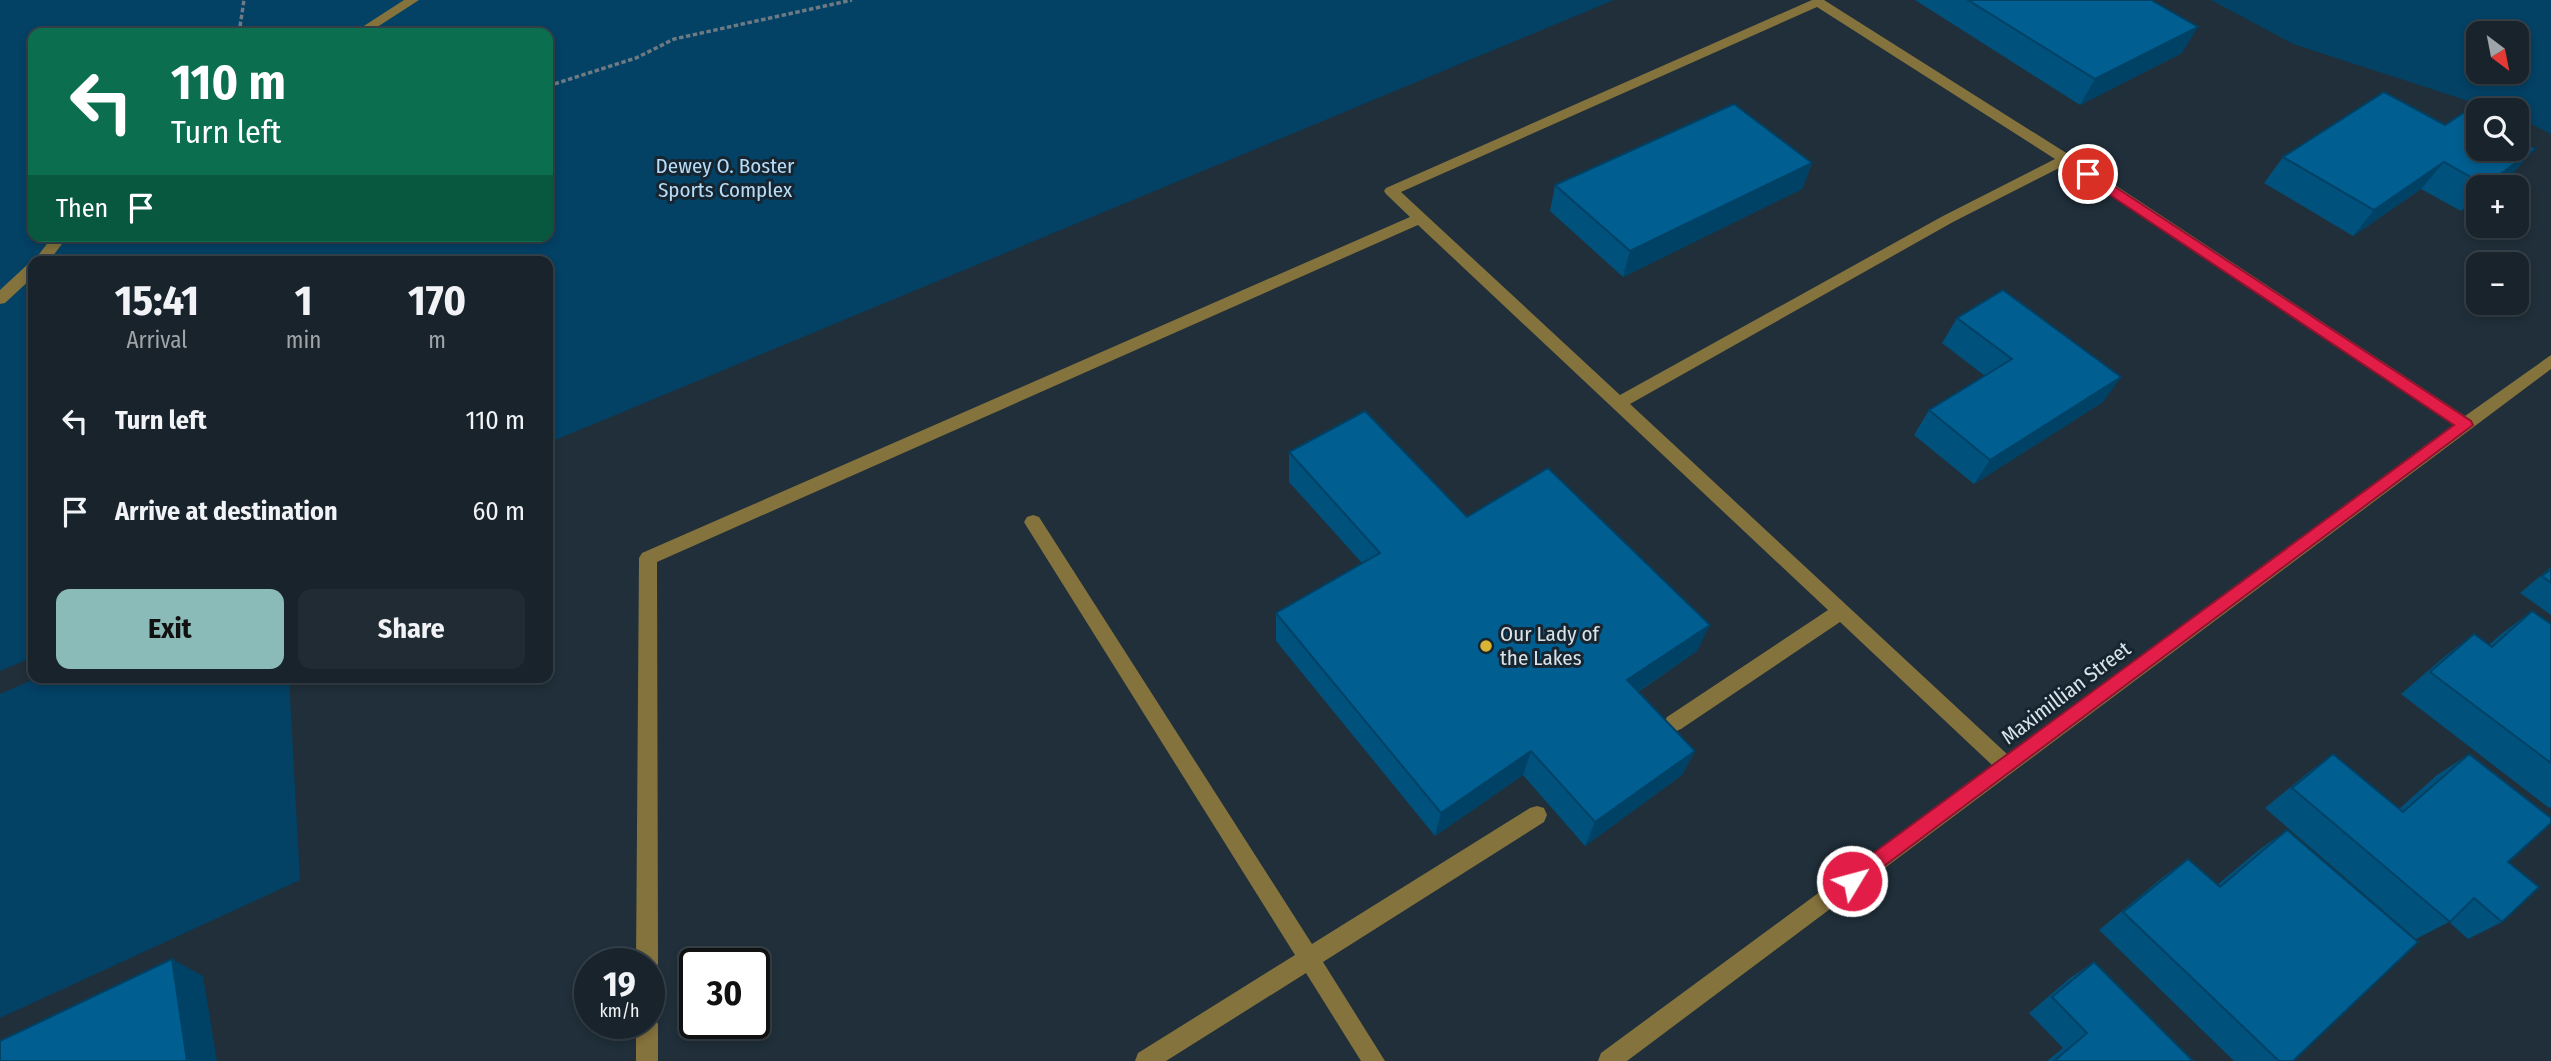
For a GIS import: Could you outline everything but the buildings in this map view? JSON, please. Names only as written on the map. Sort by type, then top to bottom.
[{"type":"street","points":[[367,28],[413,0]]},
{"type":"street","points":[[2007,766],[1391,191],[1818,2],[2066,159],[2465,425]]},
{"type":"street","points":[[1618,403],[1948,219],[2066,159]]},
{"type":"street","points":[[647,948],[648,558],[1420,218]]},
{"type":"street","points":[[44,256],[56,242]]},
{"type":"street","points":[[0,299],[28,273]]},
{"type":"street","name":"Maximillian Street","points":[[1609,1061],[2551,361]]},
{"type":"street","points":[[1033,522],[1374,1061]]},
{"type":"street","points":[[1674,723],[1842,611]]},
{"type":"street","points":[[1146,1061],[1536,814]]},
{"type":"street","points":[[647,1039],[647,1061]]},
{"type":"path","points":[[240,28],[244,0]]},
{"type":"path","points":[[553,84],[636,58],[674,39],[852,0]]},
{"type":"green space","name":"Dewey O. Boster Sports Complex","points":[[0,0],[1614,0],[553,441],[553,256],[28,256],[28,659],[0,671]]},
{"type":"green space","points":[[2211,0],[2551,0],[2551,134],[2529,123],[2529,98],[2466,98],[2466,100],[2293,44]]},
{"type":"green space","points":[[28,682],[289,683],[300,880],[0,1018],[0,694]]},
{"type":"place","name":"Our Lady of the Lakes","points":[[1486,646]]},
{"type":"route","points":[[1852,881],[2465,425],[2088,174]]}]
